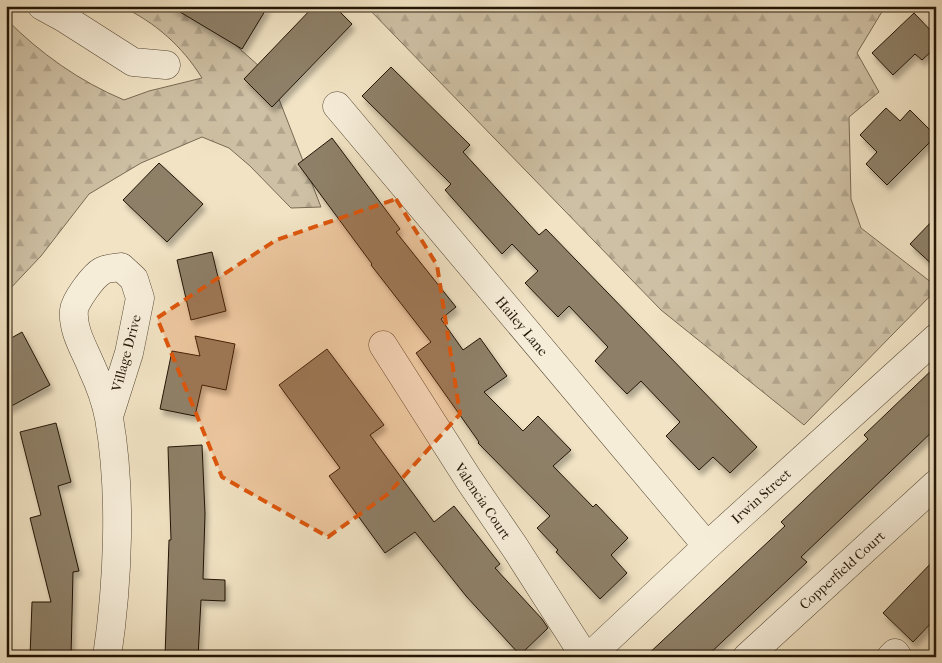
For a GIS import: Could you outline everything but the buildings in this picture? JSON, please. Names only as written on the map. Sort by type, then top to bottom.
[{"type":"street","points":[[42,6],[133,62],[166,65]]},
{"type":"street","name":"Hailey Lane","points":[[337,106],[707,546]]},
{"type":"street","name":"Irwin Street","points":[[589,657],[707,546],[936,338]]},
{"type":"street","name":"Valencia Court","points":[[383,345],[468,480],[516,549],[585,657]]},
{"type":"street","points":[[107,657],[111,630],[116,557],[116,470],[109,416]]},
{"type":"street","name":"Copperfield Court","points":[[747,657],[936,484]]},
{"type":"street","points":[[891,657],[895,653],[898,657]]},
{"type":"highlighted area","points":[[396,199],[437,265],[460,414],[388,494],[328,537],[222,477],[157,318],[276,240]]},
{"type":"green space","points":[[121,6],[176,6],[221,32],[270,76],[321,207],[291,208],[250,166],[229,148],[202,137],[141,163],[89,194],[41,256],[6,293],[6,19],[61,66],[124,100],[149,91],[202,78],[186,56],[167,36],[146,20]]},
{"type":"green space","points":[[366,6],[879,6],[883,10],[857,53],[879,92],[849,117],[851,199],[861,228],[936,286],[936,290],[804,425],[661,310]]}]
